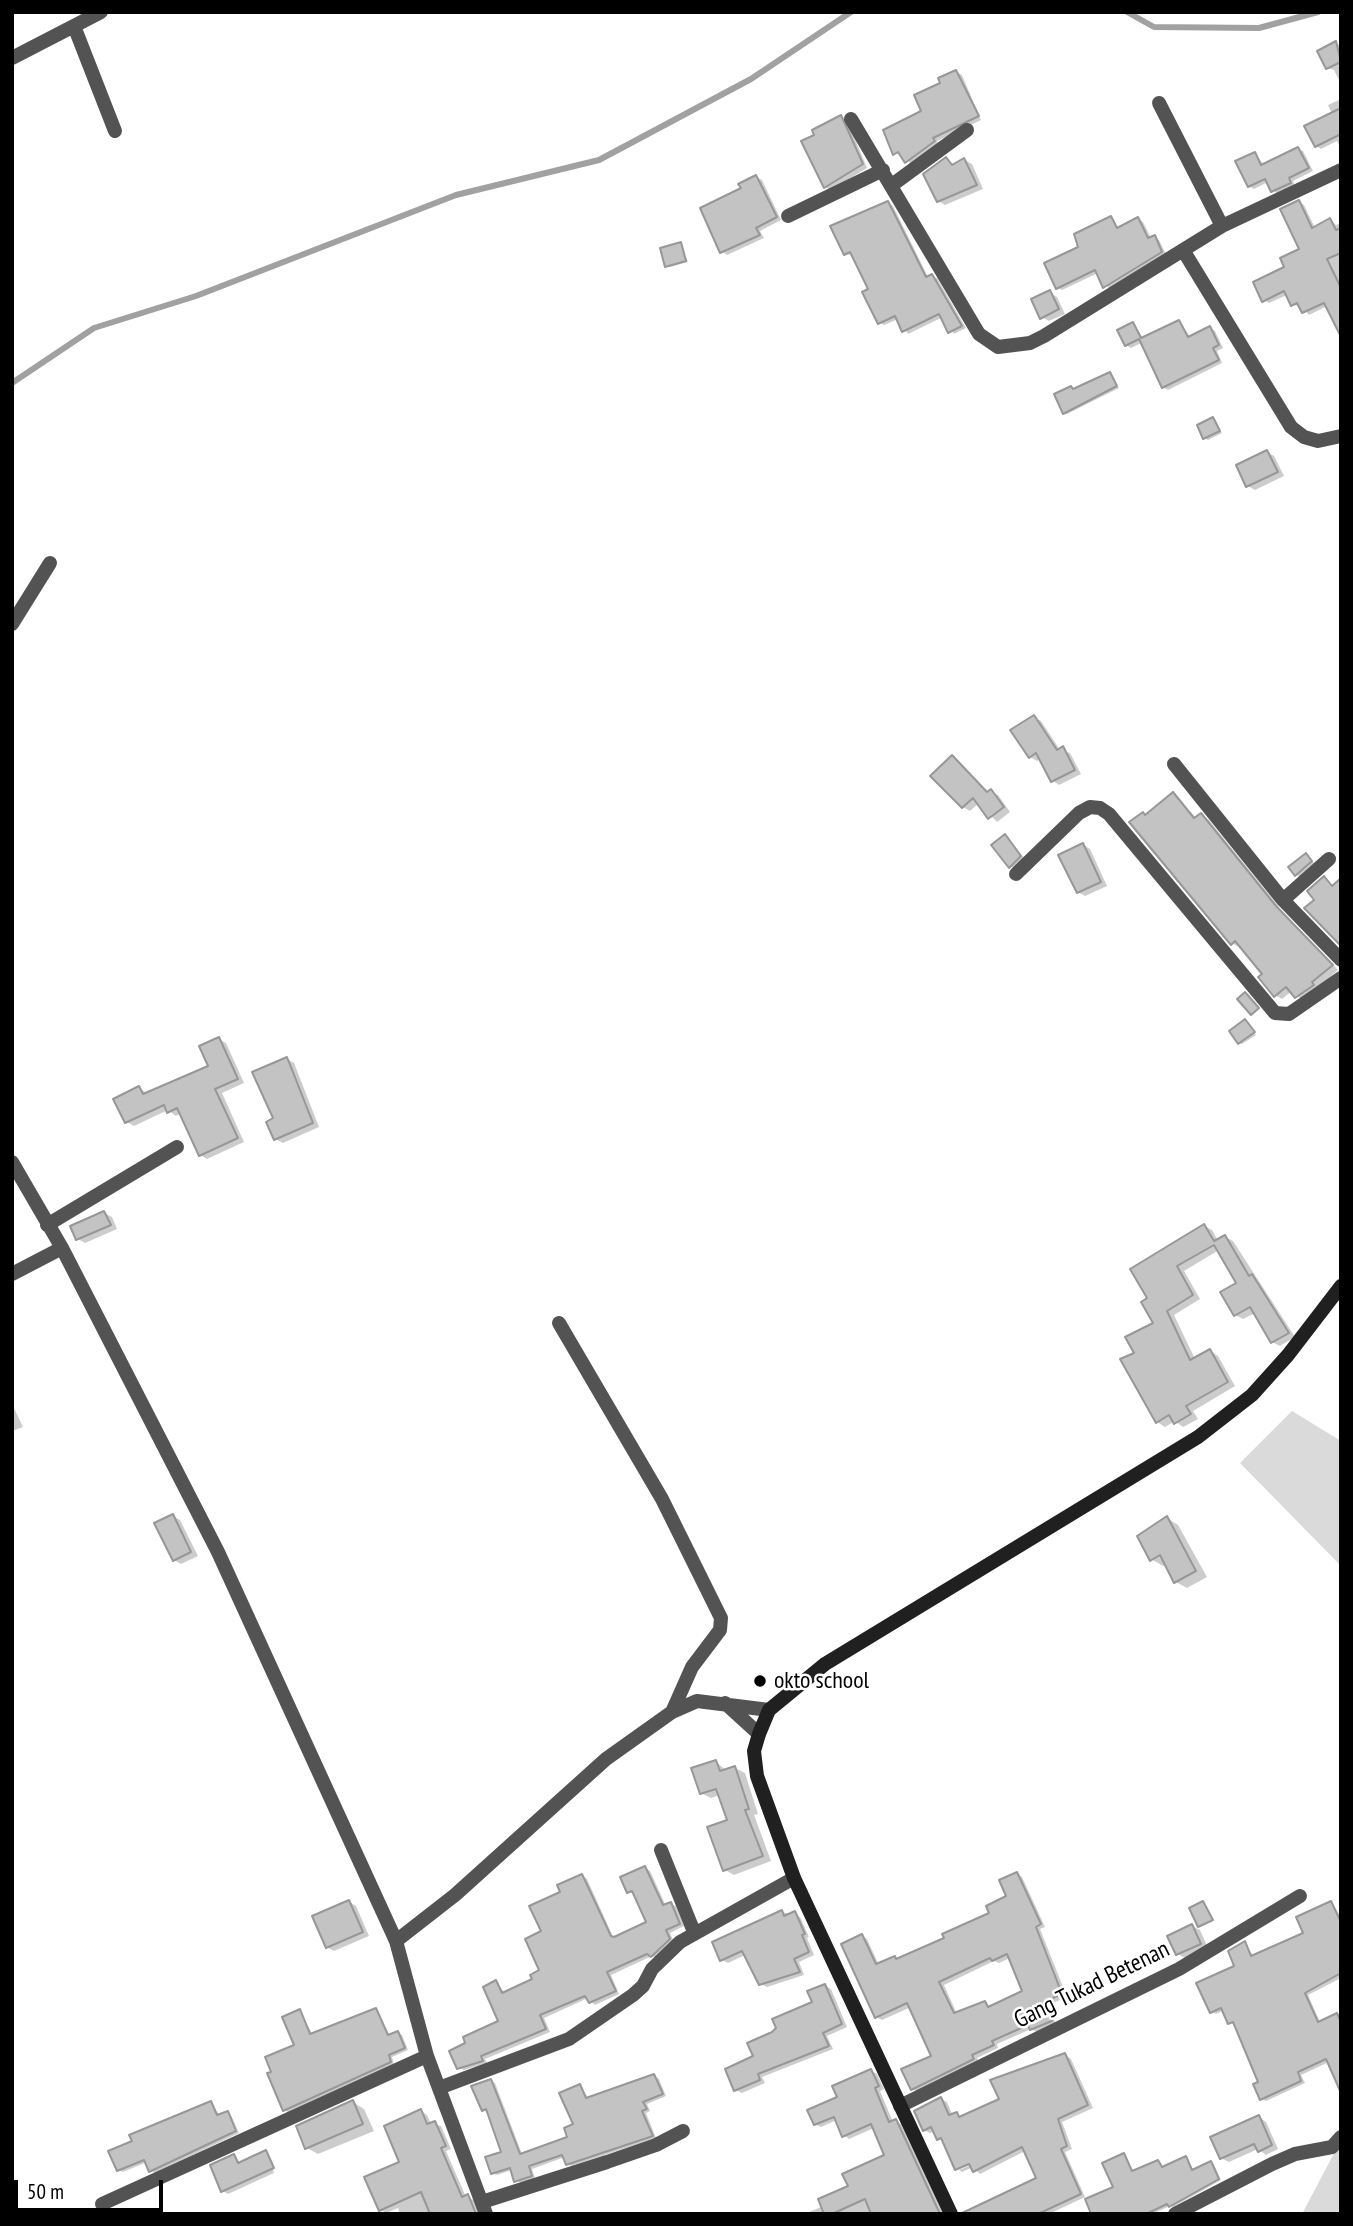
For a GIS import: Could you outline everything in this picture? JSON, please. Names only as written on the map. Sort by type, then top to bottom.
[{"type":"main road","points":[[951,2214],[794,1878],[757,1776],[754,1751],[769,1710],[825,1664],[1198,1437],[1252,1395],[1341,1286]]},
{"type":"street","points":[[12,58],[78,20],[101,12]]},
{"type":"street","points":[[78,20],[116,131]]},
{"type":"street","points":[[1159,103],[1222,226]]},
{"type":"street","points":[[851,119],[979,334],[998,346],[1023,344],[1044,336],[1222,226],[1341,170]]},
{"type":"street","points":[[892,185],[967,130]]},
{"type":"street","points":[[788,216],[883,170]]},
{"type":"street","points":[[1183,250],[1291,427],[1304,437],[1318,441],[1341,436]]},
{"type":"street","points":[[12,624],[50,564]]},
{"type":"street","points":[[1174,764],[1283,900],[1341,960]]},
{"type":"street","points":[[1016,874],[1079,813],[1090,807],[1100,808],[1109,814],[1275,1013],[1289,1014],[1341,978]]},
{"type":"street","points":[[1283,900],[1329,859]]},
{"type":"street","points":[[47,1225],[177,1147]]},
{"type":"street","points":[[12,1163],[62,1248],[218,1552],[396,1941],[428,2056],[484,2208],[683,2131]]},
{"type":"street","points":[[12,1273],[62,1248]]},
{"type":"street","points":[[559,1323],[662,1499],[721,1618],[720,1630],[692,1667],[672,1712]]},
{"type":"street","points":[[396,1941],[470,1882],[606,1759],[672,1712],[697,1701],[724,1702],[769,1710]]},
{"type":"street","points":[[724,1702],[759,1734]]},
{"type":"street","points":[[661,1850],[694,1932]]},
{"type":"street","points":[[439,2088],[569,2039],[633,1995],[643,1986],[652,1969],[680,1942],[794,1878]]},
{"type":"street","name":"Gang Tukad Betenan","points":[[900,2106],[1179,1969],[1300,1895]]},
{"type":"street","points":[[102,2204],[428,2056]]},
{"type":"street","points":[[1175,2214],[1295,2154],[1332,2147],[1341,2137]]},
{"type":"shaded area","points":[[1292,1411],[1341,1441],[1341,1566],[1240,1463]]},
{"type":"shaded area","points":[[1341,2140],[1341,2214],[1302,2214]]},
{"type":"building","points":[[1336,41],[1341,62],[1326,69],[1317,51]]},
{"type":"building","points":[[956,70],[979,116],[933,138],[935,141],[905,163],[898,152],[893,155],[883,130],[921,111],[914,95],[940,83],[938,78]]},
{"type":"building","points":[[1341,108],[1341,134],[1315,147],[1304,126]]},
{"type":"building","points":[[841,115],[863,164],[824,188],[801,141],[814,135],[812,130]]},
{"type":"building","points":[[1298,147],[1309,168],[1289,178],[1291,183],[1271,192],[1265,179],[1248,187],[1235,161],[1255,152],[1261,165]]},
{"type":"building","points":[[946,157],[952,165],[964,158],[977,185],[937,202],[923,174]]},
{"type":"building","points":[[756,175],[777,217],[756,228],[760,235],[720,253],[700,208],[741,188],[738,184]]},
{"type":"building","points":[[1299,200],[1312,228],[1330,218],[1336,230],[1341,228],[1341,253],[1327,259],[1341,288],[1341,337],[1324,303],[1302,313],[1297,303],[1291,306],[1284,291],[1262,302],[1253,282],[1284,267],[1280,258],[1299,249],[1280,209]]},
{"type":"building","points":[[888,201],[926,277],[932,274],[962,326],[948,333],[939,314],[902,332],[895,316],[878,324],[862,292],[868,289],[850,252],[844,255],[830,226]]},
{"type":"building","points":[[1111,216],[1117,228],[1138,217],[1148,238],[1155,235],[1162,252],[1103,288],[1095,270],[1056,289],[1044,263],[1078,247],[1074,234]]},
{"type":"building","points":[[681,242],[686,261],[665,267],[660,248]]},
{"type":"building","points":[[1050,290],[1059,309],[1040,319],[1031,299]]},
{"type":"building","points":[[1179,320],[1188,337],[1210,326],[1219,345],[1213,348],[1219,360],[1162,388],[1139,339],[1125,346],[1117,330],[1133,322],[1141,338]]},
{"type":"building","points":[[1110,372],[1117,386],[1063,414],[1054,394],[1071,386],[1073,389]]},
{"type":"building","points":[[1213,417],[1220,431],[1203,439],[1197,425]]},
{"type":"building","points":[[1267,450],[1278,472],[1246,487],[1236,465]]},
{"type":"building","points":[[1034,715],[1057,750],[1063,746],[1075,770],[1051,782],[1036,753],[1029,758],[1010,730]]},
{"type":"building","points":[[952,755],[987,792],[991,789],[1004,807],[988,819],[973,798],[962,808],[930,776]]},
{"type":"building","points":[[1173,792],[1194,818],[1201,813],[1276,906],[1333,965],[1312,982],[1314,985],[1295,998],[1286,987],[1274,997],[1258,977],[1262,974],[1235,941],[1231,945],[1129,822],[1143,812],[1145,815]]},
{"type":"building","points":[[1005,834],[1021,856],[1009,868],[991,845]]},
{"type":"building","points":[[1083,843],[1101,882],[1077,893],[1058,855]]},
{"type":"building","points":[[1306,853],[1312,861],[1295,876],[1288,867]]},
{"type":"building","points":[[1324,876],[1332,886],[1341,878],[1341,946],[1304,908],[1314,900],[1307,891]]},
{"type":"building","points":[[1245,992],[1259,1008],[1251,1015],[1237,999]]},
{"type":"building","points":[[1245,1019],[1255,1032],[1238,1044],[1229,1031]]},
{"type":"building","points":[[219,1037],[238,1079],[215,1089],[238,1138],[199,1156],[177,1108],[167,1113],[164,1105],[125,1123],[113,1099],[139,1086],[143,1094],[208,1066],[199,1046]]},
{"type":"building","points":[[287,1057],[313,1123],[274,1140],[266,1122],[273,1118],[252,1072]]},
{"type":"building","points":[[104,1211],[111,1225],[76,1240],[70,1226]]},
{"type":"building","points":[[1204,1224],[1214,1241],[1225,1235],[1249,1276],[1252,1274],[1289,1333],[1271,1343],[1250,1307],[1234,1316],[1220,1292],[1236,1283],[1214,1245],[1177,1266],[1193,1295],[1167,1311],[1190,1360],[1210,1349],[1228,1382],[1186,1406],[1191,1414],[1174,1424],[1169,1415],[1156,1423],[1120,1359],[1134,1353],[1125,1337],[1153,1323],[1141,1302],[1147,1298],[1130,1269]]},
{"type":"building","points":[[173,1514],[191,1552],[173,1561],[154,1523]]},
{"type":"building","points":[[1167,1516],[1196,1571],[1174,1583],[1160,1555],[1150,1561],[1137,1536]]},
{"type":"building","points":[[716,1760],[720,1771],[735,1766],[749,1809],[745,1810],[763,1856],[723,1871],[707,1827],[727,1820],[716,1789],[700,1794],[691,1768]]},
{"type":"building","points":[[645,1866],[663,1905],[671,1902],[680,1924],[666,1930],[670,1939],[651,1957],[647,1954],[607,1972],[616,1991],[589,2003],[585,1996],[540,2015],[546,2029],[481,2056],[483,2061],[457,2069],[449,2051],[465,2043],[463,2037],[498,2021],[483,1987],[496,1980],[502,1993],[532,1979],[530,1975],[539,1970],[525,1939],[541,1931],[529,1906],[560,1892],[557,1885],[582,1874],[611,1936],[614,1937],[646,1922],[632,1891],[627,1893],[620,1877]]},
{"type":"building","points":[[1017,1872],[1041,1924],[1036,1927],[1062,1994],[1044,2002],[1052,2021],[1030,2030],[1028,2025],[992,2041],[994,2045],[972,2055],[974,2059],[911,2090],[901,2069],[931,2056],[907,2003],[875,2018],[841,1944],[862,1934],[876,1964],[895,1956],[896,1959],[944,1938],[942,1934],[989,1913],[986,1906],[1006,1896],[999,1880]],"holes":[[[1007,1954],[1022,1991],[988,2007],[985,2001],[954,2013],[939,1982],[990,1958],[992,1961]]]},
{"type":"building","points":[[349,1900],[363,1932],[326,1948],[312,1916]]},
{"type":"building","points":[[1203,1901],[1213,1920],[1198,1927],[1189,1908]]},
{"type":"building","points":[[1331,1901],[1341,1922],[1341,1973],[1305,1993],[1318,2022],[1337,2013],[1341,2022],[1341,2093],[1326,2059],[1298,2072],[1301,2081],[1260,2100],[1253,2084],[1258,2082],[1233,2022],[1228,2024],[1221,2008],[1210,2013],[1196,1983],[1234,1966],[1228,1951],[1245,1941],[1251,1956],[1303,1933],[1296,1917]]},
{"type":"building","points":[[782,1910],[784,1916],[795,1911],[805,1934],[802,1935],[809,1952],[794,1959],[800,1972],[759,1985],[742,1951],[720,1961],[712,1942]]},
{"type":"building","points":[[1192,1924],[1201,1944],[1176,1955],[1167,1936]]},
{"type":"building","points":[[825,1984],[842,2024],[823,2033],[829,2046],[758,2074],[760,2080],[734,2091],[725,2069],[753,2056],[747,2043],[772,2032],[776,2028],[772,2019],[812,2002],[807,1991]]},
{"type":"building","points":[[376,2008],[388,2035],[398,2031],[405,2048],[389,2055],[391,2062],[283,2111],[267,2073],[271,2072],[265,2057],[294,2045],[282,2017],[300,2009],[310,2034]]},
{"type":"building","points":[[1065,2053],[1088,2105],[1058,2119],[1067,2146],[1061,2149],[1081,2194],[1038,2214],[960,2214],[1036,2178],[1022,2147],[973,2172],[969,2164],[955,2170],[941,2138],[937,2140],[931,2127],[923,2131],[914,2111],[941,2097],[949,2115],[957,2112],[959,2117],[999,2099],[990,2080]]},
{"type":"building","points":[[871,2069],[879,2086],[875,2088],[889,2122],[896,2119],[940,2214],[871,2214],[865,2199],[832,2214],[824,2214],[818,2199],[848,2186],[842,2174],[884,2155],[871,2124],[842,2137],[834,2117],[814,2125],[807,2110],[837,2097],[832,2086]]},
{"type":"building","points":[[654,2074],[663,2094],[643,2102],[647,2109],[642,2111],[653,2136],[566,2165],[562,2155],[529,2166],[532,2176],[514,2182],[510,2168],[491,2174],[485,2157],[501,2152],[486,2109],[482,2111],[471,2086],[491,2079],[520,2154],[567,2137],[564,2128],[573,2124],[559,2093],[580,2084],[586,2098]]},
{"type":"building","points":[[353,2100],[363,2124],[305,2149],[296,2126]]},
{"type":"building","points":[[211,2101],[217,2115],[228,2111],[236,2131],[149,2172],[144,2160],[117,2171],[108,2151],[132,2141],[129,2135]]},
{"type":"building","points":[[421,2109],[427,2124],[435,2121],[446,2146],[441,2148],[462,2197],[468,2194],[476,2214],[430,2214],[421,2192],[379,2211],[364,2177],[399,2162],[384,2126]]},
{"type":"building","points":[[1259,2115],[1272,2145],[1258,2152],[1254,2144],[1220,2159],[1210,2137]]},
{"type":"building","points":[[266,2150],[274,2168],[221,2192],[210,2165],[234,2154],[238,2163]]},
{"type":"building","points":[[1124,2153],[1132,2171],[1158,2160],[1162,2167],[1186,2156],[1192,2170],[1211,2161],[1219,2179],[1169,2207],[1167,2204],[1146,2214],[1091,2214],[1085,2199],[1113,2187],[1102,2163]]},
{"type":"waterway","points":[[12,383],[94,328],[196,296],[456,195],[599,160],[751,79],[851,12]]},
{"type":"waterway","points":[[1127,12],[1154,27],[1259,28],[1318,12]]},
{"type":"place","name":"okto school","points":[[760,1681]]}]
